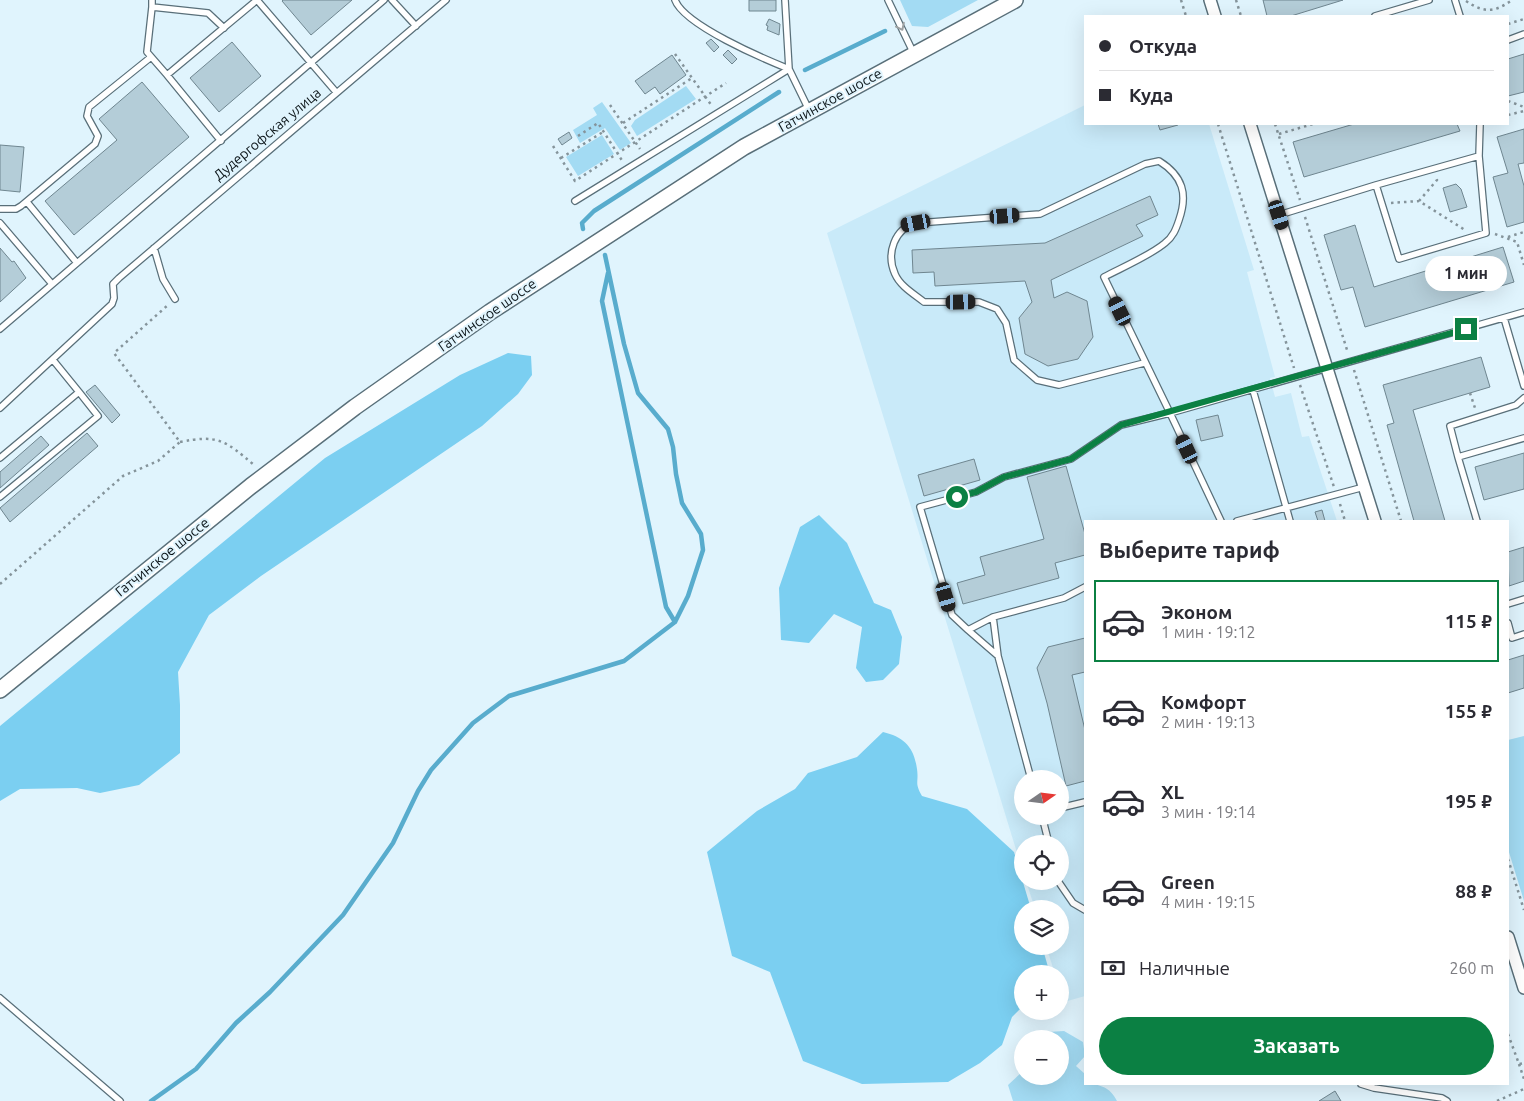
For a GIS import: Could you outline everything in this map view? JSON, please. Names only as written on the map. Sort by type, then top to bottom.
[{"type":"main road","name":"Гатчинское шоссе","points":[[0,690],[265,475],[355,407],[557,266],[737,151],[1011,1]]},
{"type":"street","points":[[1210,0],[1215,15]]},
{"type":"street","points":[[1250,125],[1375,520]]},
{"type":"street","points":[[1509,940],[1524,988]]},
{"type":"lane","points":[[167,75],[257,0],[336,92]]},
{"type":"lane","points":[[0,329],[384,0]]},
{"type":"lane","points":[[392,0],[416,26]]},
{"type":"lane","name":"Дудергофская улица","points":[[0,408],[112,304],[114,298],[112,292],[113,284],[119,278],[446,0]]},
{"type":"lane","points":[[675,0],[682,10],[733,45],[789,69]]},
{"type":"lane","points":[[785,0],[789,69],[809,110]]},
{"type":"lane","points":[[888,0],[914,54]]},
{"type":"lane","points":[[1378,15],[1429,0]]},
{"type":"lane","points":[[1455,0],[1460,15]]},
{"type":"lane","points":[[221,141],[151,57],[147,48],[152,3],[208,13],[224,28]]},
{"type":"lane","points":[[1509,40],[1524,34]]},
{"type":"lane","points":[[0,209],[16,209],[27,202],[95,144],[98,136],[87,116],[89,107],[151,57]]},
{"type":"lane","points":[[575,201],[716,112],[789,69]]},
{"type":"lane","points":[[1376,186],[1398,259],[1486,233],[1479,156],[1480,125]]},
{"type":"lane","points":[[1279,215],[1479,156]]},
{"type":"lane","points":[[1144,362],[1059,385],[1037,380],[1014,360],[1006,323],[997,309],[979,302],[924,302],[901,283],[894,274],[892,249],[897,234],[907,225],[916,223],[1040,214],[1145,164],[1159,161],[1171,169],[1183,188],[1185,204],[1175,233],[1165,244],[1104,277],[1221,520]]},
{"type":"lane","points":[[27,202],[77,263]]},
{"type":"lane","points":[[0,223],[52,284]]},
{"type":"lane","points":[[154,248],[163,279],[174,299]]},
{"type":"lane","points":[[998,656],[952,615],[920,507],[976,492],[1004,477],[1071,459],[1121,425],[1253,390],[1524,312]]},
{"type":"lane","points":[[1504,318],[1524,386]]},
{"type":"lane","points":[[0,497],[98,416],[53,360]]},
{"type":"lane","points":[[1253,390],[1290,520]]},
{"type":"lane","points":[[0,458],[78,392]]},
{"type":"lane","points":[[1477,520],[1450,426],[1516,405],[1524,398]]},
{"type":"lane","points":[[1458,457],[1524,438]]},
{"type":"lane","points":[[1242,520],[1364,486]]},
{"type":"lane","points":[[968,630],[993,618],[1064,598],[1084,588]]},
{"type":"lane","points":[[1509,604],[1524,599]]},
{"type":"lane","points":[[993,618],[998,656],[1030,770]]},
{"type":"lane","points":[[1509,627],[1512,638],[1524,634]]},
{"type":"lane","points":[[1069,806],[1084,802]]},
{"type":"lane","points":[[1064,890],[1073,902],[1084,909]]},
{"type":"lane","points":[[0,998],[120,1101]]},
{"type":"lane","points":[[1364,1085],[1442,1098],[1447,1101]]},
{"type":"path","points":[[1182,0],[1186,15]]},
{"type":"path","points":[[1236,0],[1241,15]]},
{"type":"path","points":[[1464,0],[1480,10],[1499,9],[1512,0]]},
{"type":"path","points":[[1509,24],[1524,19]]},
{"type":"path","points":[[675,54],[716,112]]},
{"type":"path","points":[[623,124],[692,78]]},
{"type":"path","points":[[553,146],[575,181],[726,83]]},
{"type":"path","points":[[1509,101],[1524,107]]},
{"type":"path","points":[[610,105],[645,157]]},
{"type":"path","points":[[1509,115],[1524,111]]},
{"type":"path","points":[[578,136],[598,123],[627,168]]},
{"type":"path","points":[[1218,125],[1297,377],[1345,520]]},
{"type":"path","points":[[1275,125],[1401,520]]},
{"type":"path","points":[[1279,134],[1310,125]]},
{"type":"path","points":[[560,158],[604,132]]},
{"type":"path","points":[[1419,201],[1437,180],[1435,168]]},
{"type":"path","points":[[1376,186],[1391,203],[1419,201],[1465,229],[1467,238]]},
{"type":"path","points":[[1506,238],[1524,232]]},
{"type":"path","points":[[1486,233],[1517,242],[1524,265]]},
{"type":"path","points":[[174,299],[114,353],[180,442]]},
{"type":"path","points":[[1470,393],[1478,417]]},
{"type":"path","points":[[0,584],[123,476],[158,461],[180,442],[200,437],[219,439],[236,450],[265,475]]},
{"type":"path","points":[[1509,862],[1524,910]]},
{"type":"path","points":[[1509,1037],[1524,1080]]},
{"type":"path","points":[[1519,1064],[1524,1063]]},
{"type":"path","points":[[1497,1101],[1524,1089]]},
{"type":"shaded area","points":[[900,0],[978,0],[928,27],[912,26]]},
{"type":"shaded area","points":[[686,86],[696,99],[637,136],[631,126],[635,120]]},
{"type":"shaded area","points":[[602,102],[631,143],[620,150],[605,128],[580,143],[573,130],[597,115],[593,108]]},
{"type":"shaded area","points":[[1084,105],[1084,125],[1209,125],[1254,270],[1247,272],[1275,377],[1270,378],[1275,397],[1291,393],[1302,437],[1309,436],[1337,520],[1084,520],[1084,996],[1069,1001],[1069,965],[1052,965],[1049,955],[1069,955],[1069,900],[1032,900],[1029,890],[1069,890],[1069,835],[1014,835],[1014,843],[827,233]]},
{"type":"shaded area","points":[[602,135],[614,154],[578,176],[566,157]]},
{"type":"shaded area","points":[[508,353],[531,356],[532,375],[518,394],[482,426],[261,576],[209,615],[178,672],[180,753],[139,785],[100,793],[77,788],[20,789],[0,801],[0,726],[325,458],[460,375]]},
{"type":"shaded area","points":[[819,515],[847,543],[874,603],[891,610],[902,637],[899,664],[883,680],[866,682],[856,668],[862,627],[834,614],[809,643],[781,640],[779,588],[800,527]]},
{"type":"shaded area","points":[[883,732],[902,740],[907,744],[916,761],[917,785],[922,796],[967,809],[1014,852],[1014,890],[1025,890],[1028,900],[1014,900],[1014,955],[1045,955],[1047,965],[1014,965],[1014,1015],[1002,1045],[980,1063],[948,1082],[862,1084],[803,1061],[770,972],[732,956],[707,852],[757,811],[795,789],[808,773],[857,757]]},
{"type":"shaded area","points":[[1524,736],[1524,901],[1509,852],[1509,740]]},
{"type":"shaded area","points":[[1069,1034],[1083,1042],[1084,1057],[1076,1066],[1084,1073],[1084,1085],[1104,1087],[1111,1092],[1117,1101],[1013,1101],[1008,1085],[1014,1079],[1014,1085],[1069,1085]]},
{"type":"building","points":[[283,0],[352,0],[311,35]]},
{"type":"building","points":[[749,0],[776,0],[776,11],[749,11]]},
{"type":"building","points":[[1263,0],[1343,0],[1294,15],[1267,15]]},
{"type":"building","points":[[769,19],[780,24],[779,35],[767,30],[768,26],[766,25]]},
{"type":"building","points":[[711,39],[719,47],[714,52],[706,43]]},
{"type":"building","points":[[232,42],[261,76],[219,112],[190,78]]},
{"type":"building","points":[[728,50],[737,59],[732,64],[723,55]]},
{"type":"building","points":[[1524,54],[1524,92],[1509,96],[1509,59]]},
{"type":"building","points":[[672,55],[686,75],[660,94],[655,87],[645,94],[635,81]]},
{"type":"building","points":[[142,82],[189,137],[74,235],[45,201],[117,140],[99,119]]},
{"type":"building","points":[[1158,125],[1178,125],[1160,130]]},
{"type":"building","points":[[1351,125],[1457,125],[1460,131],[1304,177],[1293,142]]},
{"type":"building","points":[[1524,129],[1524,163],[1518,164],[1524,186],[1524,222],[1507,227],[1493,177],[1508,173],[1497,137]]},
{"type":"building","points":[[569,132],[572,138],[562,145],[558,139]]},
{"type":"building","points":[[0,145],[24,147],[20,192],[0,190]]},
{"type":"building","points":[[1456,184],[1461,189],[1467,207],[1450,212],[1443,188]]},
{"type":"building","points":[[1150,196],[1158,215],[1136,225],[1143,236],[1051,280],[1054,298],[1067,292],[1087,301],[1093,337],[1078,359],[1048,366],[1025,354],[1019,318],[1032,302],[1025,281],[935,286],[934,272],[913,273],[912,250],[1045,243]]},
{"type":"building","points":[[1355,225],[1374,287],[1503,247],[1514,282],[1365,327],[1353,287],[1341,290],[1324,235]]},
{"type":"building","points":[[0,248],[12,262],[14,261],[26,278],[0,302]]},
{"type":"building","points":[[1481,357],[1490,387],[1413,410],[1445,520],[1414,520],[1387,425],[1394,423],[1383,385]]},
{"type":"building","points":[[95,385],[120,415],[112,423],[86,392]]},
{"type":"building","points":[[1218,415],[1223,436],[1201,441],[1196,420]]},
{"type":"building","points":[[87,433],[98,446],[10,522],[0,508]]},
{"type":"building","points":[[41,436],[49,445],[0,488],[0,472]]},
{"type":"building","points":[[1524,453],[1524,489],[1484,500],[1475,467]]},
{"type":"building","points":[[974,459],[980,480],[924,496],[918,475]]},
{"type":"building","points":[[1066,466],[1084,530],[1084,555],[1055,563],[1059,578],[963,604],[957,583],[985,575],[980,557],[1044,539],[1027,477]]},
{"type":"building","points":[[1322,510],[1325,520],[1318,520],[1315,512]]},
{"type":"building","points":[[1524,547],[1524,581],[1509,586],[1509,552]]},
{"type":"building","points":[[1084,638],[1084,672],[1072,675],[1084,726],[1084,781],[1069,785],[1069,770],[1062,770],[1037,668],[1048,647]]},
{"type":"building","points":[[1524,655],[1524,688],[1509,693],[1509,660]]},
{"type":"building","points":[[1335,1091],[1341,1101],[1319,1101]]},
{"type":"waterway","points":[[805,70],[885,31]]},
{"type":"waterway","points":[[583,229],[582,223],[594,211],[779,92]]},
{"type":"waterway","points":[[151,1101],[196,1069],[236,1023],[270,992],[343,915],[393,843],[418,791],[431,770],[473,723],[509,696],[624,661],[675,622],[688,596],[703,550],[701,534],[682,503],[673,447],[668,429],[638,393],[624,344],[605,255]]},
{"type":"waterway","points":[[608,273],[602,301],[666,607],[675,622]]},
{"type":"route","points":[[957,497],[976,492],[1004,477],[1071,459],[1121,425],[1253,390],[1466,329]]}]
